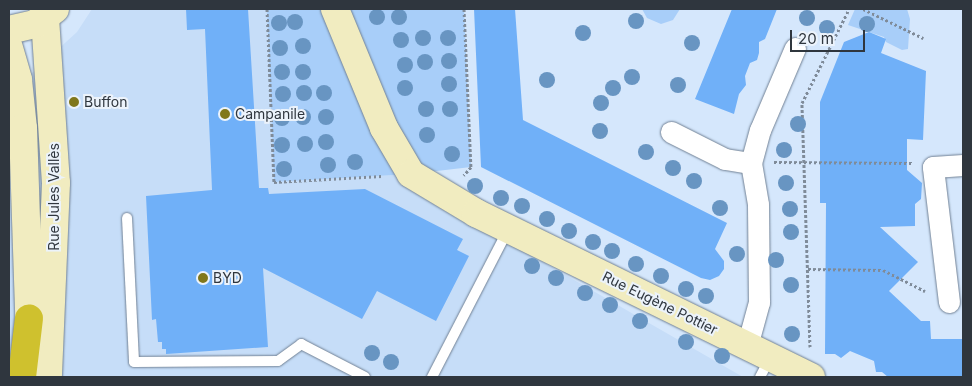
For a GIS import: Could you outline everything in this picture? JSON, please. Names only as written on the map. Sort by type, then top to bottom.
[{"type":"highway","points":[[22,377],[29,318]]},
{"type":"main road","name":"Rue Eugène Pottier","points":[[335,9],[381,121],[410,174],[446,197],[747,346],[766,367],[811,377]]},
{"type":"main road","points":[[9,30],[24,28],[50,13]]},
{"type":"main road","name":"Rue Jules Vallès","points":[[48,377],[56,234],[50,13]]},
{"type":"main road","name":"Rue Jules Vallès","points":[[9,48],[18,80],[23,128],[32,377]]},
{"type":"street","points":[[747,346],[759,302],[758,204],[751,163],[760,130],[795,48]]},
{"type":"street","points":[[671,132],[725,159],[751,163]]},
{"type":"street","points":[[949,302],[933,167],[963,165]]},
{"type":"lane","points":[[127,218],[134,362],[278,361],[301,344],[365,377]]},
{"type":"lane","points":[[432,377],[509,229]]},
{"type":"path","points":[[267,9],[274,182],[410,174]]},
{"type":"path","points":[[446,197],[471,167],[464,9]]},
{"type":"path","points":[[811,377],[802,103],[849,9]]},
{"type":"path","points":[[863,9],[923,38]]},
{"type":"path","points":[[751,163],[804,160],[914,163],[933,167]]},
{"type":"path","points":[[808,269],[883,270],[949,302]]},
{"type":"shaded area","points":[[92,9],[267,9],[274,182],[411,174],[440,203],[743,377],[9,377],[9,94],[77,32]]},
{"type":"shaded area","points":[[267,9],[464,9],[471,167],[411,174],[274,182]]},
{"type":"shaded area","points":[[642,9],[680,9],[673,20],[661,24],[647,18]]},
{"type":"shaded area","points":[[855,9],[907,9],[910,19],[908,49],[902,50],[886,42],[884,37],[848,25]]},
{"type":"building","points":[[186,9],[248,9],[259,188],[268,188],[269,194],[365,189],[463,239],[457,250],[469,256],[436,321],[377,291],[362,319],[263,268],[268,347],[166,354],[166,349],[162,349],[162,342],[158,342],[156,319],[152,320],[146,196],[212,190],[205,29],[187,30]]},
{"type":"building","points":[[474,9],[515,9],[523,120],[727,223],[715,249],[724,261],[724,269],[719,276],[710,280],[701,278],[481,167]]},
{"type":"building","points":[[732,9],[777,9],[765,39],[759,42],[757,60],[750,63],[745,76],[746,85],[739,94],[734,114],[695,99]]},
{"type":"building","points":[[869,32],[886,39],[881,53],[926,71],[923,140],[907,139],[907,170],[922,183],[921,199],[915,204],[915,226],[880,227],[918,262],[889,291],[921,321],[930,321],[931,339],[963,339],[963,377],[888,377],[882,372],[876,372],[874,361],[850,351],[841,358],[835,354],[825,354],[826,203],[820,203],[820,102],[844,42]]},
{"type":"place","name":"Buffon","points":[[74,102]]},
{"type":"place","name":"Campanile","points":[[225,114]]},
{"type":"place","name":"BYD","points":[[203,278]]}]
